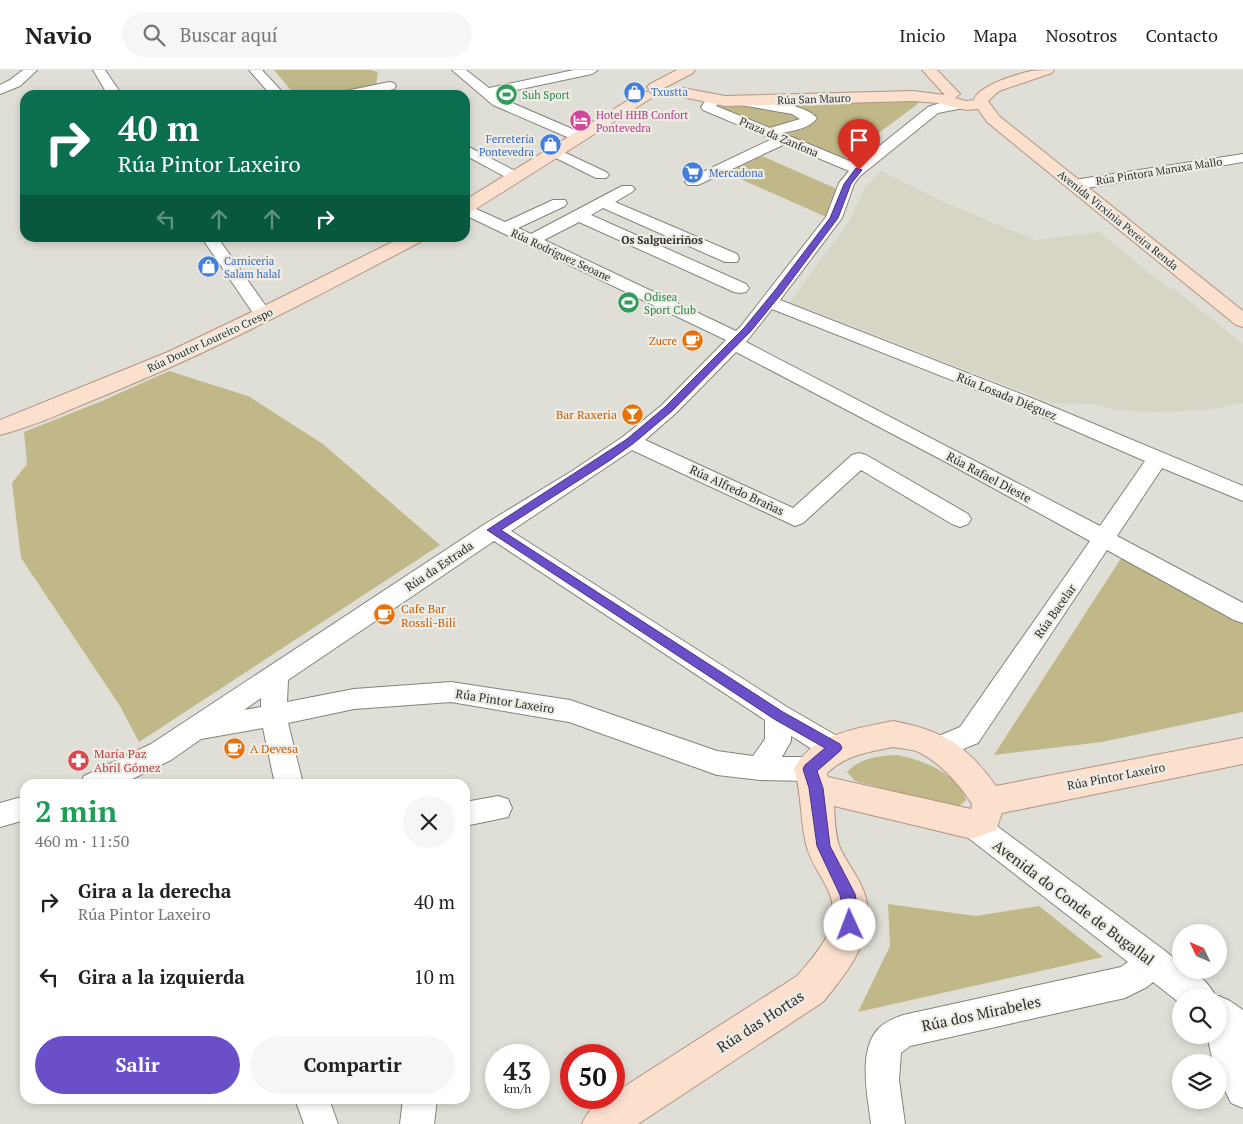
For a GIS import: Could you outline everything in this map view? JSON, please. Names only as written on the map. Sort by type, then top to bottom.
[{"type":"main road","name":"Avenida Virxinia Pereira Renda","points":[[929,70],[955,96],[993,119],[1243,321]]},
{"type":"main road","name":"Rúa San Mauro","points":[[981,101],[990,90],[1036,71]]},
{"type":"main road","name":"Rúa San Mauro","points":[[650,91],[679,86],[714,100],[740,101],[955,96],[1012,81]]},
{"type":"main road","points":[[650,91],[650,100],[679,86]]},
{"type":"main road","points":[[470,206],[650,91]]},
{"type":"main road","points":[[955,96],[973,106],[981,101]]},
{"type":"main road","name":"Avenida Virxinia Pereira Renda","points":[[981,101],[993,119]]},
{"type":"main road","name":"Rúa Doutor Loureiro Crespo","points":[[0,428],[174,358],[405,242]]},
{"type":"main road","name":"Rúa Pintor Laxeiro","points":[[819,767],[862,740],[893,734],[921,739],[938,748],[971,776],[981,813]]},
{"type":"main road","name":"Rúa Pintor Laxeiro","points":[[819,767],[981,813],[1243,751]]},
{"type":"main road","name":"Rúa das Hortas","points":[[602,1124],[810,989],[837,958],[848,935],[851,915],[847,894],[824,846],[819,767]]},
{"type":"street","points":[[0,90],[15,84],[31,70]]},
{"type":"street","points":[[99,70],[113,90]]},
{"type":"street","points":[[255,70],[273,90]]},
{"type":"street","points":[[458,70],[498,102],[579,137]]},
{"type":"street","points":[[485,93],[592,70]]},
{"type":"street","points":[[929,70],[934,70]]},
{"type":"street","points":[[368,90],[391,85]]},
{"type":"street","name":"Rúa da Estrada","points":[[104,779],[161,752],[194,731],[493,530],[580,476],[631,441],[669,409],[736,341],[770,302],[834,218],[847,184],[859,170],[933,110],[943,106],[955,96]]},
{"type":"street","name":"Praza da Zanfona","points":[[714,100],[708,107],[859,170]]},
{"type":"street","points":[[740,101],[796,111],[810,118],[802,124],[768,132]]},
{"type":"street","points":[[693,182],[784,139]]},
{"type":"street","points":[[470,152],[516,176]]},
{"type":"street","points":[[555,152],[600,175]]},
{"type":"street","name":"Rúa Pintora Maruxa Mallo","points":[[1074,185],[1243,158]]},
{"type":"street","points":[[531,241],[627,189]]},
{"type":"street","points":[[602,202],[731,258]]},
{"type":"street","points":[[504,228],[559,203]]},
{"type":"street","name":"Rúa Rodríguez Seoane","points":[[470,211],[736,341]]},
{"type":"street","points":[[577,216],[740,288]]},
{"type":"street","points":[[213,242],[263,315]]},
{"type":"street","points":[[708,274],[746,247]]},
{"type":"street","name":"Rúa Losada Diéguez","points":[[770,302],[1027,403],[1243,494]]},
{"type":"street","name":"Rúa Rafael Dieste","points":[[736,341],[1243,614]]},
{"type":"street","name":"Rúa Alfredo Brañas","points":[[631,441],[795,518],[859,460],[960,519]]},
{"type":"street","name":"Rúa Bacelar","points":[[938,748],[969,736],[1158,458]]},
{"type":"street","points":[[493,530],[778,716],[798,738],[819,767]]},
{"type":"street","points":[[276,675],[273,716],[289,779]]},
{"type":"street","name":"Rúa Pintor Laxeiro","points":[[194,731],[354,699],[451,692],[570,712],[717,762],[760,768],[819,767]]},
{"type":"street","points":[[760,768],[778,741],[778,716]]},
{"type":"street","points":[[470,813],[498,808]]},
{"type":"street","points":[[0,814],[20,809]]},
{"type":"street","name":"Avenida do Conde de Bugallal","points":[[981,813],[1152,961],[1188,989]]},
{"type":"street","name":"Rúa dos Mirabeles","points":[[888,1124],[882,1066],[883,1052],[890,1040],[903,1031],[1125,982],[1136,976],[1152,961]]},
{"type":"street","points":[[1227,1019],[1243,1031]]},
{"type":"street","points":[[1226,1044],[1230,1065],[1243,1090]]},
{"type":"street","points":[[314,1104],[321,1124]]},
{"type":"street","points":[[417,1124],[419,1104]]},
{"type":"shaded area","points":[[274,70],[370,70],[378,72],[376,85],[352,90],[291,90]]},
{"type":"shaded area","points":[[914,101],[919,103],[840,162],[708,107]]},
{"type":"shaded area","points":[[755,153],[844,192],[833,220],[720,170]]},
{"type":"shaded area","points":[[881,171],[948,204],[1035,240],[1099,232],[1169,289],[1173,288],[1243,344],[1243,403],[1206,410],[1155,412],[1116,410],[1093,404],[1052,403],[790,302],[848,223],[865,188]]},
{"type":"shaded area","points":[[169,371],[248,396],[323,444],[440,545],[139,742],[120,706],[21,558],[12,483],[27,464],[24,432],[102,401]]},
{"type":"shaded area","points":[[1127,549],[1243,615],[1243,712],[1102,742],[994,755]]},
{"type":"shaded area","points":[[897,755],[917,760],[938,769],[955,782],[966,800],[957,808],[855,781],[847,772],[863,761],[876,757]]},
{"type":"shaded area","points":[[888,904],[976,916],[1039,906],[1103,957],[858,1012],[890,946]]},
{"type":"place","name":"Txustta","points":[[635,92]]},
{"type":"place","name":"Suh Sport","points":[[506,95]]},
{"type":"place","name":"Hotel HHB Confort Pontevedra","points":[[580,121]]},
{"type":"place","name":"Ferretería Pontevedra","points":[[550,145]]},
{"type":"place","name":"Mercadona","points":[[693,173]]},
{"type":"place","name":"Carniceria Salam halal","points":[[208,267]]},
{"type":"place","name":"Odisea Sport Club","points":[[628,303]]},
{"type":"place","name":"Zucre","points":[[693,341]]},
{"type":"place","name":"Bar Raxeria","points":[[633,414]]},
{"type":"place","name":"Cafe Bar Rossli-Bili","points":[[385,615]]},
{"type":"place","name":"A Devesa","points":[[234,748]]},
{"type":"place","name":"María Paz Abril Gómez","points":[[78,760]]},
{"type":"district","name":"Os Salgueiriños","points":[[662,240]]},
{"type":"route","points":[[850,925],[851,915],[847,894],[824,846],[816,788],[810,769],[835,748],[778,716],[493,530],[580,476],[631,441],[669,409],[748,330],[834,218],[847,184],[859,170]]}]
